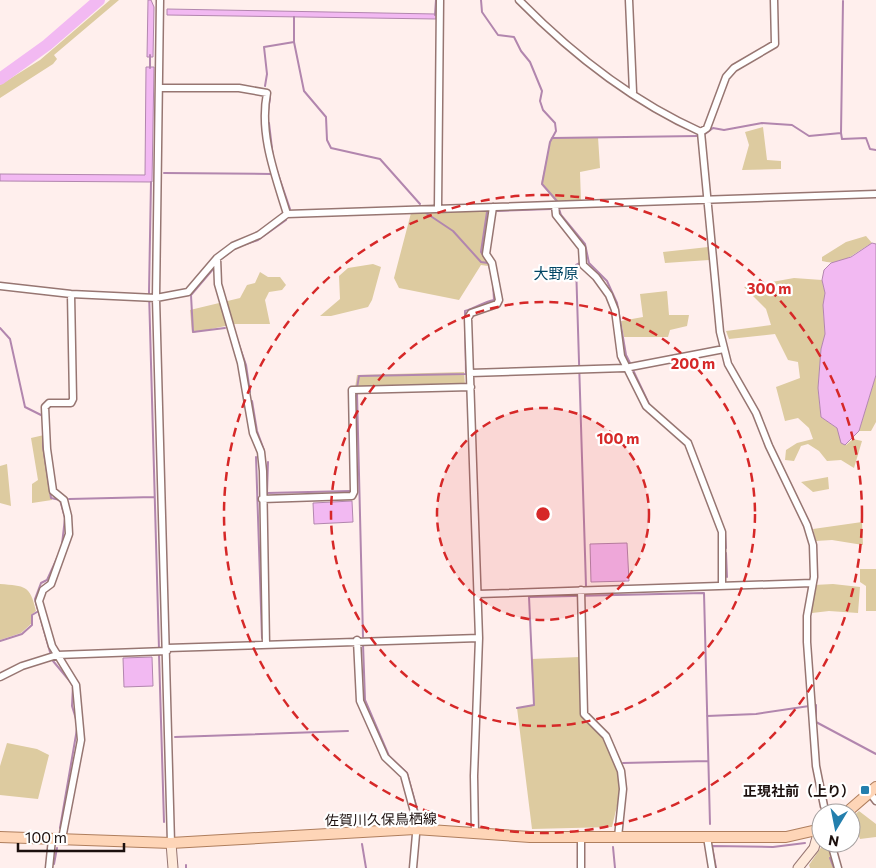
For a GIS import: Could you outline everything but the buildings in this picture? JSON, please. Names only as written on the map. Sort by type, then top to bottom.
[{"type":"main road","points":[[860,803],[874,793]]},
{"type":"main road","name":"佐賀川久保鳥栖線","points":[[0,837],[172,843],[416,829],[530,838],[786,838],[811,833]]},
{"type":"street","points":[[160,0],[156,298],[173,868]]},
{"type":"street","points":[[438,208],[440,0]]},
{"type":"street","points":[[519,0],[599,72],[676,121],[701,132]]},
{"type":"street","points":[[629,0],[632,92]]},
{"type":"street","points":[[701,132],[707,128],[730,72],[775,44],[774,0]]},
{"type":"street","points":[[159,88],[239,88],[267,93],[264,111],[269,157],[287,214]]},
{"type":"street","points":[[701,132],[720,332],[728,364],[756,413],[769,446],[807,525],[813,544],[814,570],[807,633],[816,766],[823,803]]},
{"type":"street","points":[[0,286],[71,294],[156,298],[188,292],[217,258],[233,246],[260,235],[287,214],[876,194]]},
{"type":"street","points":[[555,205],[556,215],[582,248],[583,265],[596,277],[609,295],[615,310],[621,356],[625,368],[646,406],[688,443],[722,532],[722,584]]},
{"type":"street","points":[[475,834],[474,776],[479,638],[468,318],[471,313],[497,304],[499,300],[492,263],[486,254],[494,206]]},
{"type":"street","points":[[217,258],[218,284],[241,364],[253,433],[261,452],[263,471],[266,644]]},
{"type":"street","points":[[49,868],[81,740],[81,723],[76,704],[76,685],[56,655],[39,601],[43,590],[51,584],[64,550],[68,525],[64,500],[53,491],[47,449],[45,407],[49,403],[71,402],[74,399],[71,294]]},
{"type":"street","points":[[470,373],[625,368],[724,349]]},
{"type":"street","points":[[262,499],[352,496],[354,492],[352,390],[471,387]]},
{"type":"street","points":[[478,594],[581,594],[722,584],[812,583]]},
{"type":"street","points":[[581,594],[584,714],[606,736],[621,771],[623,789],[618,837]]},
{"type":"street","points":[[0,677],[22,666],[56,655],[357,640],[479,638]]},
{"type":"street","points":[[357,640],[360,700],[385,757],[404,774],[417,823],[413,868]]},
{"type":"street","points":[[581,837],[581,868]]},
{"type":"street","points":[[707,837],[712,868]]},
{"type":"street","points":[[798,868],[811,852]]},
{"type":"street","points":[[834,853],[838,868]]},
{"type":"shaded area","points":[[110,0],[119,0],[54,55],[57,59],[53,64],[0,98],[0,85],[40,60]]},
{"type":"shaded area","points":[[148,0],[151,0],[154,7],[153,57],[147,57]]},
{"type":"shaded area","points":[[167,9],[436,14],[436,19],[167,15]]},
{"type":"shaded area","points":[[146,67],[154,67],[152,182],[0,181],[0,174],[145,175]]},
{"type":"shaded area","points":[[763,127],[767,160],[781,161],[781,169],[742,170],[749,145],[745,132]]},
{"type":"shaded area","points":[[551,137],[598,137],[600,168],[580,172],[581,202],[556,202],[541,184]]},
{"type":"shaded area","points":[[489,210],[483,252],[488,266],[481,265],[459,300],[399,288],[394,278],[411,213]]},
{"type":"shaded area","points":[[866,236],[872,243],[848,258],[836,262],[822,261],[822,257],[846,242]]},
{"type":"shaded area","points":[[872,243],[876,244],[876,375],[859,431],[845,445],[841,443],[837,428],[821,417],[818,388],[821,349],[825,334],[823,305],[825,293],[822,280],[824,270],[831,263],[851,257]]},
{"type":"shaded area","points":[[708,247],[709,260],[665,263],[663,252]]},
{"type":"shaded area","points":[[373,264],[381,267],[372,300],[368,307],[331,316],[320,316],[340,299],[339,276],[348,268]]},
{"type":"shaded area","points":[[260,272],[268,277],[280,277],[286,285],[282,290],[269,292],[265,300],[270,324],[235,324],[192,333],[190,310],[240,298],[247,285],[255,283]]},
{"type":"shaded area","points":[[794,278],[822,280],[825,293],[823,305],[825,335],[821,349],[818,388],[821,417],[837,428],[846,445],[853,439],[862,441],[854,468],[841,460],[827,461],[819,451],[808,444],[801,446],[794,461],[785,460],[786,450],[797,443],[813,439],[809,428],[798,418],[785,421],[776,387],[800,378],[798,362],[788,360],[775,334],[729,339],[726,331],[771,325],[766,309],[744,287]]},
{"type":"shaded area","points":[[667,291],[669,315],[689,315],[687,326],[670,330],[668,337],[624,337],[621,321],[643,317],[640,294]]},
{"type":"shaded area","points":[[464,372],[465,385],[355,388],[357,375]]},
{"type":"shaded area","points":[[876,375],[876,422],[871,431],[859,431]]},
{"type":"shaded area","points":[[44,435],[52,500],[32,503],[32,484],[38,480],[31,438]]},
{"type":"shaded area","points":[[7,464],[11,506],[0,503],[0,466]]},
{"type":"shaded area","points":[[828,477],[829,489],[813,492],[801,482]]},
{"type":"shaded area","points":[[352,501],[353,522],[314,524],[313,503]]},
{"type":"shaded area","points":[[862,522],[863,545],[832,540],[816,541],[813,529]]},
{"type":"shaded area","points":[[627,543],[629,581],[591,582],[590,544]]},
{"type":"shaded area","points":[[860,569],[876,569],[876,611],[866,611],[866,586],[860,582]]},
{"type":"shaded area","points":[[0,584],[15,585],[29,592],[36,611],[31,615],[31,624],[21,633],[0,640]]},
{"type":"shaded area","points":[[833,584],[860,587],[858,613],[829,611],[812,613],[814,585]]},
{"type":"shaded area","points":[[152,657],[153,686],[124,687],[123,658]]},
{"type":"shaded area","points":[[580,657],[582,717],[604,736],[618,770],[621,789],[612,827],[532,829],[517,708],[534,705],[531,659]]},
{"type":"shaded area","points":[[7,743],[37,749],[49,755],[38,799],[0,795],[0,766]]},
{"type":"shaded area","points":[[861,813],[876,824],[876,837],[861,839]]},
{"type":"shaded area","points":[[817,853],[830,853],[835,868],[810,868],[809,865]]},
{"type":"waterway","points":[[0,79],[47,45],[99,0]]},
{"type":"waterway","points":[[435,15],[436,0]]},
{"type":"waterway","points":[[481,0],[482,12],[498,35],[514,37],[521,51],[530,62],[542,91],[540,101],[543,110],[555,123],[556,131],[550,142],[542,184],[557,201]]},
{"type":"waterway","points":[[841,133],[843,1]]},
{"type":"waterway","points":[[265,86],[267,74],[264,47],[294,42],[294,17]]},
{"type":"waterway","points":[[294,42],[304,91],[326,117],[327,140],[331,148],[380,159],[420,204]]},
{"type":"waterway","points":[[150,55],[150,68]]},
{"type":"waterway","points":[[268,111],[270,98]]},
{"type":"waterway","points":[[269,123],[273,157]]},
{"type":"waterway","points":[[705,134],[713,128],[724,130],[762,123],[792,125],[809,136],[841,133],[842,139],[866,138],[870,149],[876,150]]},
{"type":"waterway","points":[[553,138],[698,136]]},
{"type":"waterway","points":[[277,171],[290,209]]},
{"type":"waterway","points":[[164,173],[272,174]]},
{"type":"waterway","points":[[151,182],[149,292],[159,649]]},
{"type":"waterway","points":[[497,211],[551,209]]},
{"type":"waterway","points":[[559,209],[561,215],[585,244],[589,263],[607,281],[617,303],[626,355],[630,363]]},
{"type":"waterway","points":[[487,212],[481,252],[488,263]]},
{"type":"waterway","points":[[426,213],[453,231],[481,262],[488,263],[490,269]]},
{"type":"waterway","points":[[221,259],[237,247],[258,240],[286,220]]},
{"type":"waterway","points":[[580,263],[576,265],[586,586]]},
{"type":"waterway","points":[[214,268],[191,295],[193,332],[225,328]]},
{"type":"waterway","points":[[357,388],[359,376],[466,374],[465,311],[494,300],[493,283]]},
{"type":"waterway","points":[[0,328],[10,339],[25,407],[43,416]]},
{"type":"waterway","points":[[236,336],[246,365],[250,392]]},
{"type":"waterway","points":[[633,370],[650,406]]},
{"type":"waterway","points":[[357,393],[363,637]]},
{"type":"waterway","points":[[252,401],[257,431],[264,450]]},
{"type":"waterway","points":[[43,423],[43,446],[51,498],[60,500],[65,518],[62,544]]},
{"type":"waterway","points":[[674,427],[689,440]]},
{"type":"waterway","points":[[256,457],[262,638]]},
{"type":"waterway","points":[[268,462],[267,493],[350,491]]},
{"type":"waterway","points":[[69,499],[154,497]]},
{"type":"waterway","points":[[725,533],[726,548]]},
{"type":"waterway","points":[[726,553],[727,577]]},
{"type":"waterway","points":[[50,652],[35,599],[41,583],[47,580],[58,556]]},
{"type":"waterway","points":[[517,708],[534,705],[529,597],[704,593],[710,824]]},
{"type":"waterway","points":[[0,641],[22,634],[32,625],[32,615],[37,612]]},
{"type":"waterway","points":[[363,644],[365,700],[389,756],[407,773],[419,816]]},
{"type":"waterway","points":[[159,654],[164,822]]},
{"type":"waterway","points":[[53,661],[73,685],[72,706],[76,719]]},
{"type":"waterway","points":[[707,716],[756,714],[816,705],[816,722],[876,754]]},
{"type":"waterway","points":[[60,828],[77,729]]},
{"type":"waterway","points":[[175,737],[348,731]]},
{"type":"waterway","points":[[623,763],[708,761]]},
{"type":"waterway","points":[[716,868],[712,846],[773,847],[805,843]]},
{"type":"waterway","points":[[362,844],[366,868]]},
{"type":"waterway","points":[[613,847],[615,868]]},
{"type":"waterway","points":[[54,864],[57,848]]},
{"type":"waterway","points":[[830,858],[834,868]]},
{"type":"place","name":"正現社前（上り）","points":[[865,790]]},
{"type":"district","name":"大野原","points":[[556,273]]}]
